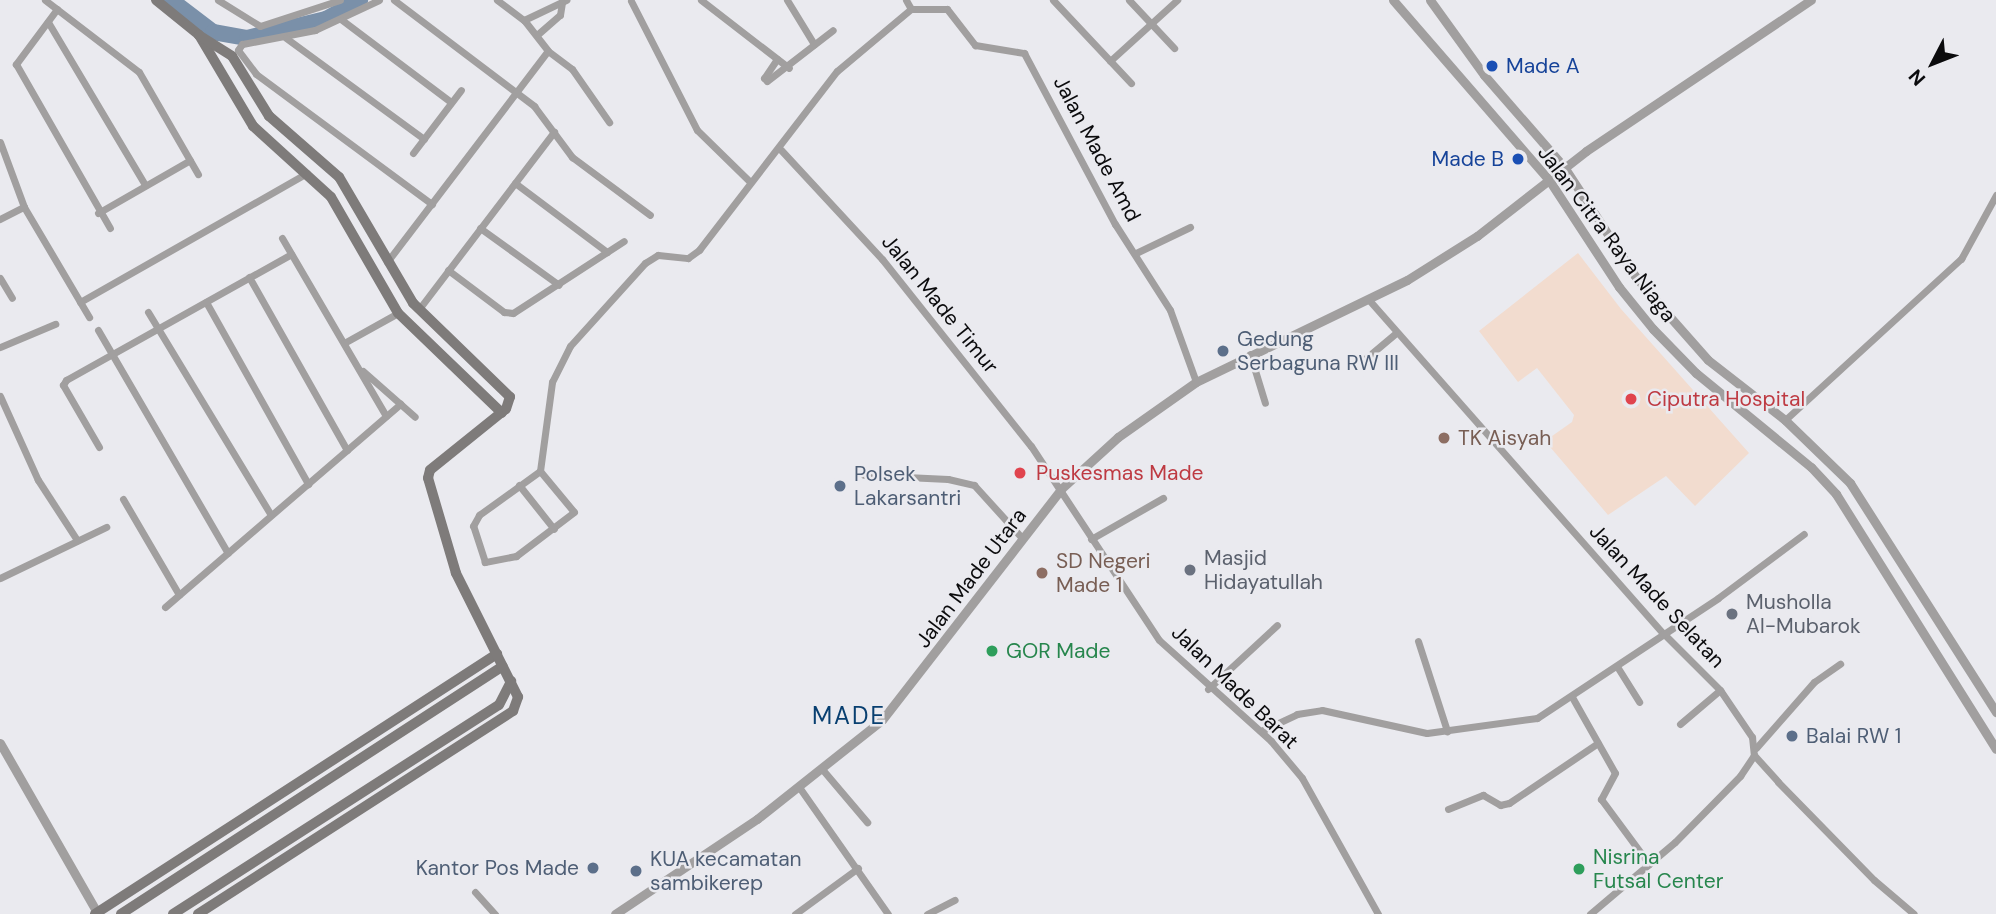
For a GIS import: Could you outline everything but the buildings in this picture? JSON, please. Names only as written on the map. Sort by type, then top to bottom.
[{"type":"main road","points":[[156,0],[199,35],[226,51],[269,116],[346,186],[386,262],[419,309],[506,392],[510,402],[502,412],[430,470],[428,478],[456,573],[518,697],[513,711],[198,914]]},
{"type":"main road","points":[[199,35],[253,126],[308,172],[331,197],[398,313],[502,412]]},
{"type":"main road","points":[[215,60],[226,51]]},
{"type":"main road","points":[[97,914],[497,654]]},
{"type":"main road","points":[[121,914],[503,666]]},
{"type":"main road","points":[[173,914],[499,705],[511,681]]},
{"type":"street","points":[[45,0],[139,72],[198,174]]},
{"type":"street","points":[[218,0],[260,26],[340,0]]},
{"type":"street","points":[[319,0],[327,6]]},
{"type":"street","points":[[379,0],[342,20],[286,38],[240,45],[256,74],[432,204]]},
{"type":"street","points":[[394,0],[516,92],[554,132],[572,157],[650,215]]},
{"type":"street","points":[[497,0],[524,20],[538,34],[548,51],[578,76],[609,122]]},
{"type":"street","points":[[701,0],[789,68]]},
{"type":"street","points":[[787,0],[814,44]]},
{"type":"street","points":[[540,471],[575,510],[516,556],[490,563],[482,559],[475,520],[540,471],[552,382],[570,346],[645,262],[658,255],[694,254],[749,181],[781,150],[837,71],[911,9],[906,0]]},
{"type":"street","points":[[1054,0],[1131,83]]},
{"type":"street","points":[[1129,0],[1174,48]]},
{"type":"street","points":[[1110,61],[1177,0]]},
{"type":"street","name":"Jalan Citra Raya Niaga","points":[[1394,0],[1549,180],[1619,287],[1653,330],[1696,373],[1811,467],[1860,527],[1996,749]]},
{"type":"street","name":"Jalan Citra Raya Niaga","points":[[1430,0],[1484,75],[1564,167],[1635,276],[1685,335],[1732,382],[1785,420],[1824,454],[1876,517],[1996,712]]},
{"type":"street","name":"Jalan Made Utara","points":[[615,914],[799,787],[903,696],[1060,489],[1118,437],[1196,383],[1250,354],[1369,300],[1478,236],[1564,167],[1811,0]]},
{"type":"street","points":[[631,1],[697,130],[749,181]]},
{"type":"street","points":[[524,20],[564,2]]},
{"type":"street","points":[[538,34],[560,15],[564,2]]},
{"type":"street","points":[[57,9],[16,64],[98,213],[110,228]]},
{"type":"street","name":"Jalan Made Amd","points":[[911,9],[947,9],[975,45],[1024,53],[1115,224],[1170,310],[1196,383]]},
{"type":"street","points":[[342,20],[451,103]]},
{"type":"street","points":[[48,22],[145,186]]},
{"type":"street","points":[[776,59],[765,80],[789,68],[833,30]]},
{"type":"street","points":[[286,38],[424,139]]},
{"type":"street","points":[[386,262],[548,51]]},
{"type":"street","points":[[413,153],[461,90]]},
{"type":"street","points":[[419,309],[554,132]]},
{"type":"street","points":[[0,142],[24,207],[89,317]]},
{"type":"street","name":"Jalan Made Timur","points":[[781,150],[882,259],[1060,489]]},
{"type":"street","points":[[98,213],[190,160]]},
{"type":"street","points":[[79,302],[308,172]]},
{"type":"street","points":[[515,183],[607,253]]},
{"type":"street","points":[[1771,433],[1961,259],[1996,195]]},
{"type":"street","points":[[0,219],[24,207]]},
{"type":"street","points":[[1136,253],[1189,227]]},
{"type":"street","points":[[481,228],[559,285]]},
{"type":"street","points":[[282,239],[386,416]]},
{"type":"street","points":[[448,270],[504,312],[513,313],[624,241]]},
{"type":"street","points":[[99,447],[63,385],[111,353],[292,254]]},
{"type":"street","points":[[249,277],[347,450]]},
{"type":"street","points":[[0,278],[12,298]]},
{"type":"street","name":"Jalan Made Selatan","points":[[1369,300],[1664,633],[1720,690],[1755,751],[1829,837],[1914,914]]},
{"type":"street","points":[[206,302],[308,484]]},
{"type":"street","points":[[148,312],[271,516]]},
{"type":"street","points":[[344,343],[398,313]]},
{"type":"street","points":[[0,346],[55,324]]},
{"type":"street","points":[[98,330],[228,552]]},
{"type":"street","points":[[1365,359],[1396,333]]},
{"type":"street","points":[[1250,354],[1265,403]]},
{"type":"street","points":[[356,364],[415,417]]},
{"type":"street","points":[[0,396],[38,480],[77,540]]},
{"type":"street","points":[[165,607],[400,404]]},
{"type":"street","points":[[864,475],[936,478],[974,485],[1022,538]]},
{"type":"street","points":[[519,485],[554,529]]},
{"type":"street","name":"Jalan Made Barat","points":[[1060,489],[1159,640],[1208,689],[1261,731],[1318,803],[1378,914]]},
{"type":"street","points":[[1091,539],[1163,498]]},
{"type":"street","points":[[123,499],[179,595]]},
{"type":"street","points":[[0,578],[106,527]]},
{"type":"street","points":[[1261,731],[1297,714],[1322,710],[1407,732],[1447,731],[1526,721],[1572,698],[1618,668],[1804,534]]},
{"type":"street","points":[[1208,689],[1277,625]]},
{"type":"street","points":[[1418,641],[1447,731]]},
{"type":"street","points":[[1590,914],[1649,864],[1740,776],[1755,751],[1814,682],[1840,664]]},
{"type":"street","points":[[1618,668],[1639,702]]},
{"type":"street","points":[[1679,724],[1720,690]]},
{"type":"street","points":[[1572,698],[1616,777],[1601,799],[1649,864]]},
{"type":"street","points":[[0,743],[97,914]]},
{"type":"street","points":[[1448,808],[1483,794],[1500,805],[1509,803],[1598,743]]},
{"type":"street","points":[[822,769],[867,822]]},
{"type":"street","points":[[799,787],[888,914]]},
{"type":"street","points":[[795,914],[858,868]]},
{"type":"street","points":[[475,892],[495,914]]},
{"type":"street","points":[[927,914],[955,900]]},
{"type":"shaded area","name":"Ciputra Hospital","points":[[1578,253],[1621,309],[1749,453],[1695,506],[1666,476],[1608,515],[1545,441],[1572,422],[1574,415],[1537,368],[1518,382],[1479,331]]},
{"type":"waterway","points":[[171,0],[213,32],[247,38],[326,19],[360,0]]},
{"type":"place","name":"Made A","points":[[1492,66]]},
{"type":"place","name":"Made B","points":[[1518,159]]},
{"type":"place","name":"Gedung Serbaguna RW III","points":[[1223,351]]},
{"type":"place","name":"Ciputra Hospital","points":[[1631,399]]},
{"type":"place","name":"TK Aisyah","points":[[1444,438]]},
{"type":"place","name":"Puskesmas Made","points":[[1020,473]]},
{"type":"place","name":"Polsek Lakarsantri","points":[[840,486]]},
{"type":"place","name":"Masjid Hidayatullah","points":[[1190,570]]},
{"type":"place","name":"SD Negeri Made 1","points":[[1042,573]]},
{"type":"place","name":"Musholla Al-Mubarok","points":[[1732,614]]},
{"type":"place","name":"GOR Made","points":[[992,651]]},
{"type":"place","name":"Balai RW 1","points":[[1792,736]]},
{"type":"place","name":"Kantor Pos Made","points":[[593,868]]},
{"type":"place","name":"Nisrina Futsal Center","points":[[1579,869]]},
{"type":"place","name":"KUA kecamatan sambikerep","points":[[636,871]]},
{"type":"district","name":"MADE","points":[[849,716]]}]
